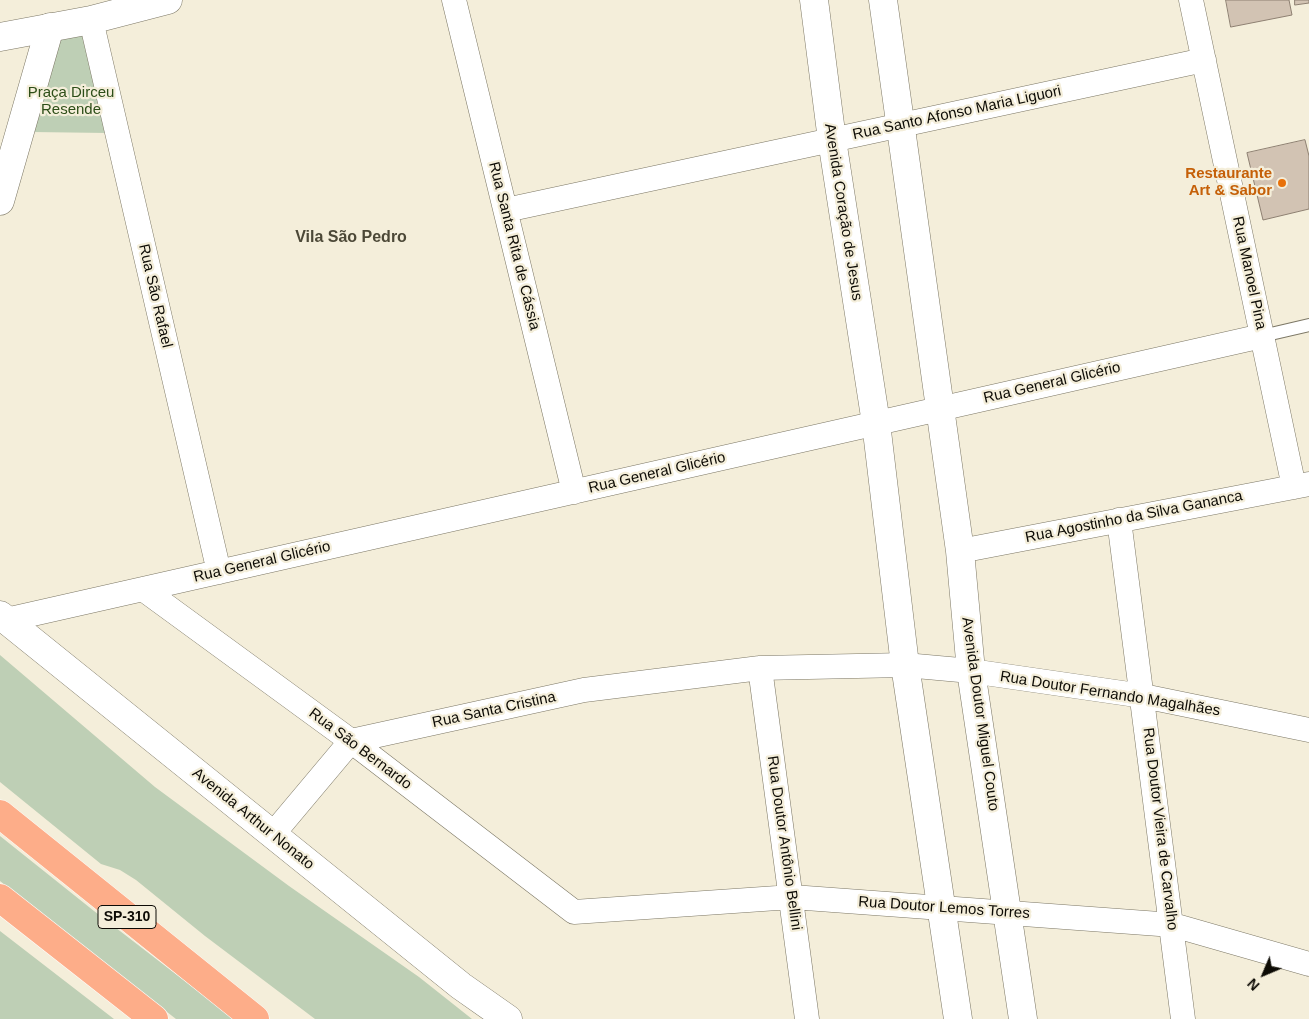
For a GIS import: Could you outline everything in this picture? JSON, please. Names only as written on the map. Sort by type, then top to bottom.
[{"type":"highway","name":"SP-310","points":[[0,814],[255,1019]]},
{"type":"highway","points":[[0,898],[154,1019]]},
{"type":"highway","points":[[36,928],[131,1019]]},
{"type":"highway","points":[[200,976],[267,1019]]},
{"type":"street","points":[[0,36],[91,20],[168,0]]},
{"type":"street","name":"Rua Santa Rita de Cássia","points":[[454,0],[574,492]]},
{"type":"street","name":"Avenida Coração de Jesus","points":[[814,0],[832,140],[876,423]]},
{"type":"street","points":[[883,0],[902,125],[940,409]]},
{"type":"street","name":"Rua Manoel Pina","points":[[1191,0],[1262,336],[1302,485]]},
{"type":"street","name":"Rua São Rafael","points":[[91,20],[219,572]]},
{"type":"street","points":[[0,201],[50,27]]},
{"type":"street","name":"Rua Santo Afonso Maria Liguori","points":[[506,210],[1204,60]]},
{"type":"street","name":"Rua General Glicério","points":[[3,618],[219,572],[1262,336]]},
{"type":"street","name":"Avenida Doutor Miguel Couto","points":[[940,409],[960,551],[971,671],[1023,1019]]},
{"type":"street","points":[[876,423],[905,665],[944,908],[958,1019]]},
{"type":"street","name":"Rua Agostinho da Silva Gananca","points":[[960,551],[1302,485]]},
{"type":"street","name":"Rua Doutor Vieira de Carvalho","points":[[1119,520],[1173,925],[1183,1019]]},
{"type":"street","name":"Rua São Bernardo","points":[[143,589],[351,741],[574,912]]},
{"type":"street","name":"Avenida Arthur Nonato","points":[[3,618],[461,986],[508,1019]]},
{"type":"street","name":"Rua Doutor Fernando Magalhães","points":[[760,668],[905,665],[971,671],[1143,696],[1309,730]]},
{"type":"street","name":"Rua Santa Cristina","points":[[351,741],[584,690],[760,668]]},
{"type":"street","name":"Rua Doutor Antônio Bellini","points":[[760,668],[807,1019]]},
{"type":"street","points":[[273,834],[351,741]]},
{"type":"street","name":"Rua Doutor Lemos Torres","points":[[574,912],[792,897],[1173,925],[1309,964]]},
{"type":"lane","name":"Rua General Glicério","points":[[1262,336],[1309,325]]},
{"type":"green space","name":"Praça Dirceu Resende","points":[[86,31],[108,133],[32,132],[56,37]]},
{"type":"green space","points":[[0,655],[155,787],[289,886],[419,977],[472,1019],[315,1019],[205,936],[136,880],[120,870],[101,864],[0,782]]},
{"type":"green space","points":[[0,836],[234,1019],[176,1019],[0,881]]},
{"type":"green space","points":[[0,931],[114,1019],[0,1019]]},
{"type":"building","points":[[1226,0],[1289,0],[1292,15],[1231,27]]},
{"type":"building","points":[[1295,0],[1309,0],[1309,3],[1295,5]]},
{"type":"building","name":"Restaurante Art & Sabor","points":[[1305,140],[1309,156],[1309,209],[1263,220],[1247,153]]},
{"type":"place","name":"Restaurante Art & Sabor","points":[[1282,183]]},
{"type":"district","name":"Vila São Pedro","points":[[351,238]]}]
